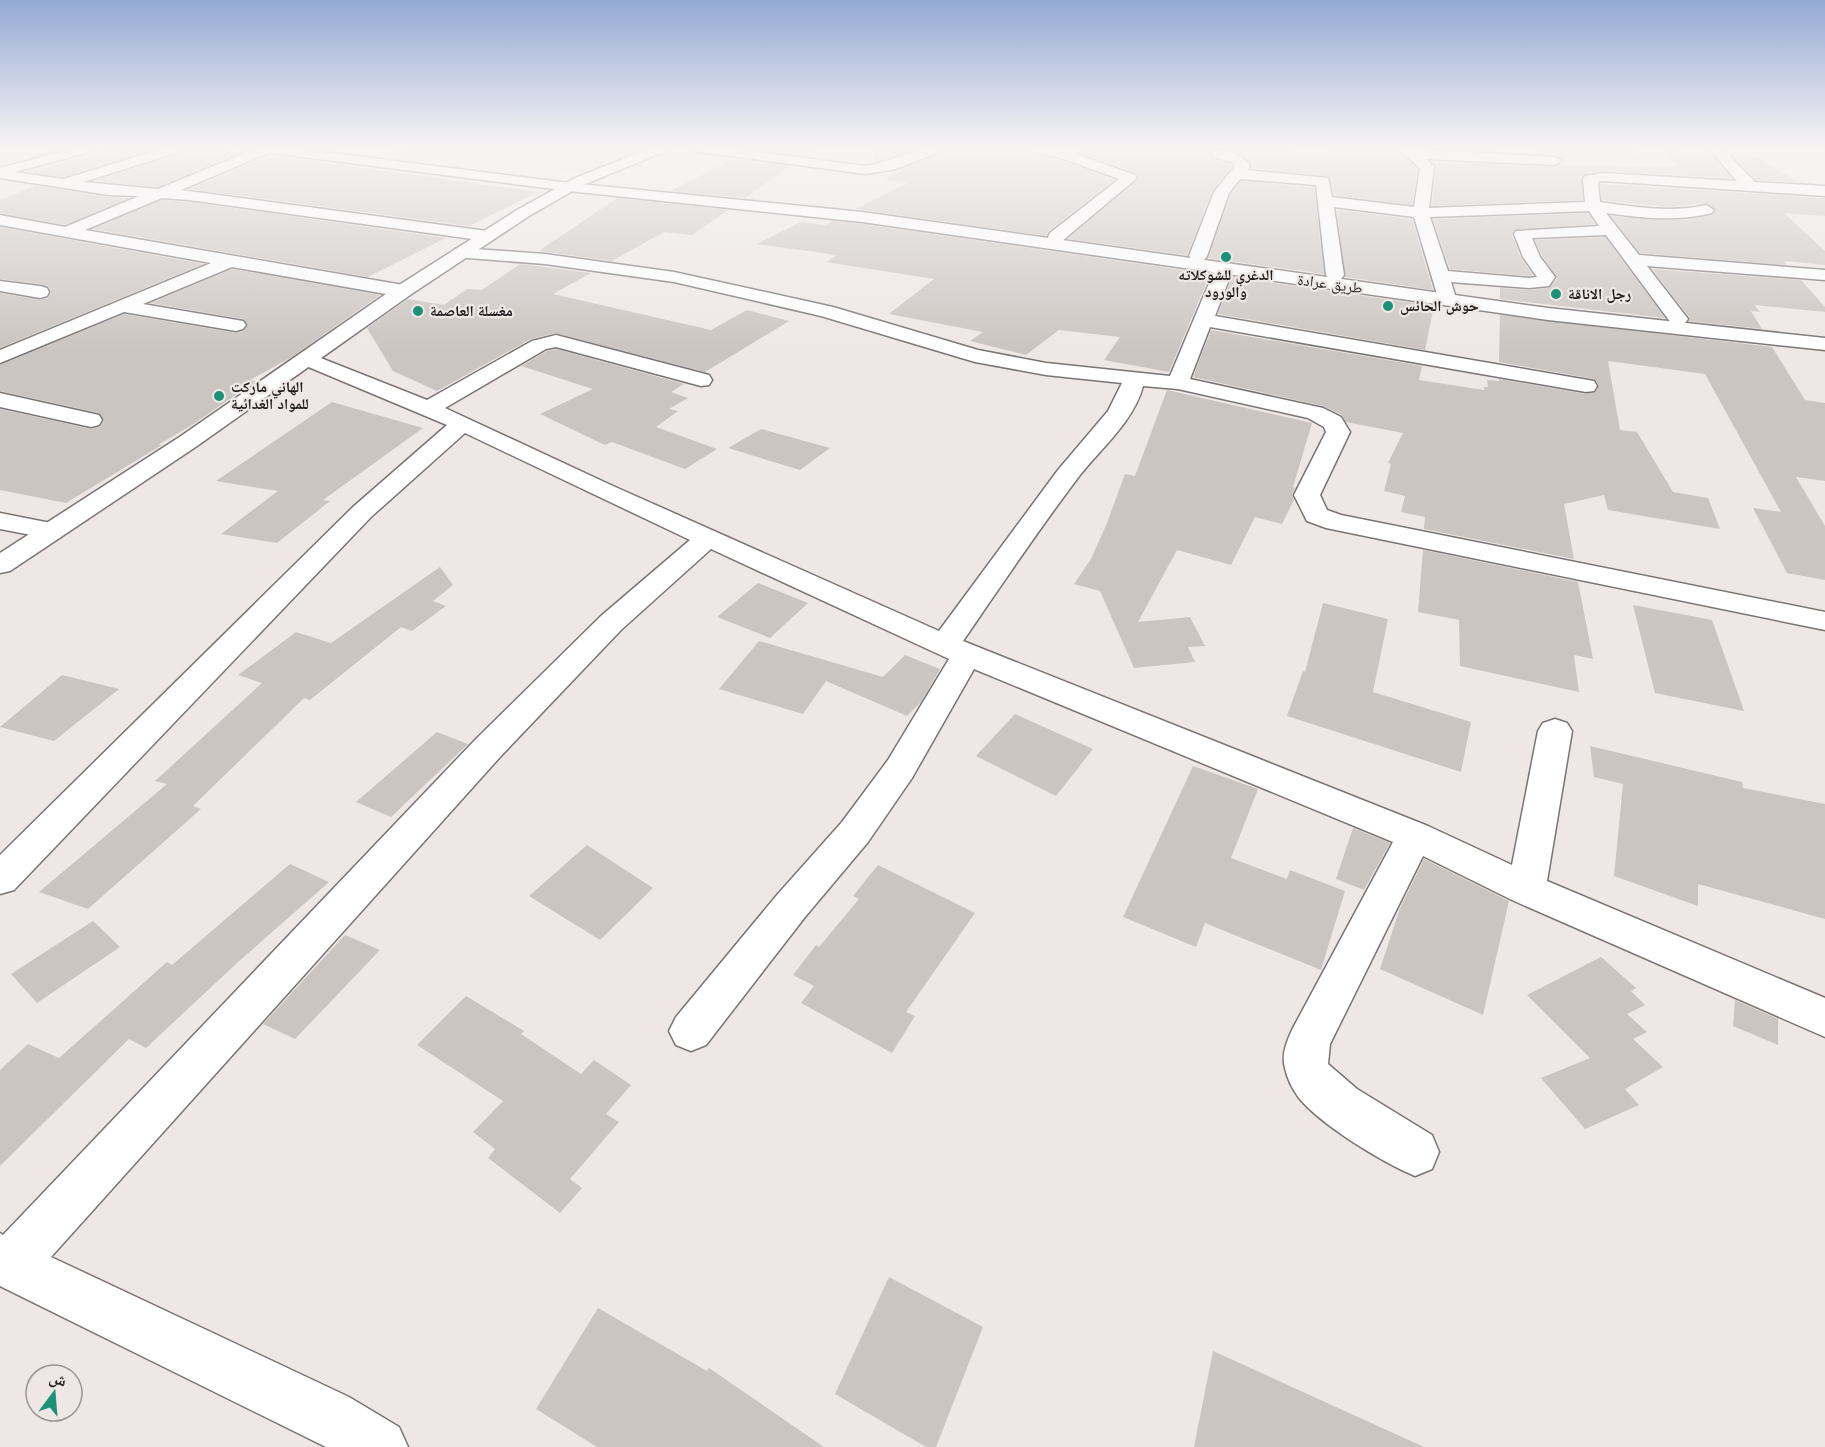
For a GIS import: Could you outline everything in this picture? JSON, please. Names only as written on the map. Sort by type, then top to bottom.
[{"type":"street","points":[[67,232],[106,216]]},
{"type":"street","points":[[338,216],[487,236]]},
{"type":"street","points":[[0,565],[189,441],[404,291],[521,216]]},
{"type":"street","name":"طريق عرادة","points":[[849,216],[1224,269],[1446,289],[1603,320],[1825,344]]},
{"type":"street","name":"طريق عرادة","points":[[901,216],[1678,320],[1825,335]]},
{"type":"street","points":[[1056,237],[1083,216]]},
{"type":"street","points":[[1198,256],[1213,216]]},
{"type":"street","points":[[1327,216],[1335,275]]},
{"type":"street","points":[[1422,216],[1446,289],[1543,282],[1546,277],[1532,257],[1522,234],[1610,230]]},
{"type":"street","points":[[1600,216],[1678,320]]},
{"type":"street","points":[[0,220],[404,291]]},
{"type":"street","points":[[461,253],[545,258],[674,276],[826,311],[975,356],[1046,369],[1178,383],[1315,413],[1330,419],[1337,426],[1338,432],[1307,495],[1316,515],[1335,522],[1825,621]]},
{"type":"street","points":[[1633,260],[1825,275]]},
{"type":"street","points":[[0,357],[230,261]]},
{"type":"street","points":[[1178,383],[1224,269]]},
{"type":"street","points":[[0,286],[40,292]]},
{"type":"street","points":[[122,306],[236,325]]},
{"type":"street","points":[[1204,320],[1586,386]]},
{"type":"street","points":[[429,408],[539,345],[556,341],[700,380]]},
{"type":"street","points":[[306,358],[463,423],[604,491],[956,649],[1415,836],[1526,890],[1825,1018]]},
{"type":"street","points":[[691,1031],[861,824],[900,769],[956,649],[1068,474],[1129,397],[1134,378]]},
{"type":"street","points":[[0,400],[91,420]]},
{"type":"street","points":[[0,879],[362,512],[463,423]]},
{"type":"street","points":[[0,521],[52,531]]},
{"type":"street","points":[[379,1447],[329,1417],[5,1262],[488,748],[611,623],[708,538]]},
{"type":"street","points":[[1526,890],[1555,731]]},
{"type":"street","points":[[1415,836],[1308,1042],[1305,1061],[1310,1077],[1326,1094],[1415,1152]]},
{"type":"building","points":[[14,216],[87,216],[65,225]]},
{"type":"building","points":[[125,216],[286,216],[446,238],[368,277],[93,229]]},
{"type":"building","points":[[390,216],[490,216],[469,226]]},
{"type":"building","points":[[591,216],[720,216],[692,235],[664,232],[612,261],[539,251]]},
{"type":"building","points":[[902,216],[1069,216],[1046,236]]},
{"type":"building","points":[[1095,216],[1202,216],[1187,255],[1068,239]]},
{"type":"building","points":[[1223,216],[1317,216],[1324,274],[1208,258]]},
{"type":"building","points":[[1338,216],[1383,216],[1412,219],[1433,290],[1345,277]]},
{"type":"building","points":[[1590,216],[1595,224],[1514,230],[1512,235],[1521,258],[1533,275],[1529,276],[1450,269],[1433,219]]},
{"type":"building","points":[[1611,216],[1685,220],[1709,216],[1787,216],[1825,251],[1825,265],[1784,261],[1786,265],[1640,253]]},
{"type":"building","points":[[833,221],[1210,274],[1169,372],[1104,360],[1120,337],[1059,330],[1026,355],[970,341],[983,332],[889,314],[934,279],[826,262],[837,255],[757,244],[801,222],[825,225]]},
{"type":"building","points":[[0,227],[203,264],[0,348],[0,293],[40,300],[48,298],[51,293],[49,287],[41,284],[0,279]]},
{"type":"building","points":[[1605,237],[1665,318],[1500,299],[1500,288],[1529,290],[1549,288],[1557,278],[1542,256],[1535,240]]},
{"type":"building","points":[[520,264],[591,273],[553,294],[711,330],[747,310],[789,321],[705,372],[555,333],[531,339],[437,391],[393,371],[367,328],[408,299],[444,305],[467,289],[482,290]]},
{"type":"building","points":[[232,269],[380,295],[290,358],[250,380],[256,381],[192,425],[158,445],[162,445],[66,503],[0,490],[0,409],[91,429],[100,427],[104,421],[99,413],[0,391],[0,365],[124,314],[236,333],[244,331],[248,325],[243,319],[151,303]]},
{"type":"building","points":[[1652,269],[1801,280],[1825,307],[1825,312],[1754,305],[1760,312],[1751,311],[1762,329],[1689,321],[1690,318]]},
{"type":"building","points":[[1232,277],[1434,306],[1425,350],[1218,314]]},
{"type":"building","points":[[1500,315],[1772,347],[1805,400],[1825,403],[1825,481],[1796,477],[1825,526],[1825,580],[1787,573],[1753,508],[1781,512],[1705,374],[1608,361],[1620,430],[1637,432],[1673,492],[1708,498],[1720,529],[1608,510],[1604,495],[1564,504],[1574,559],[1424,529],[1425,517],[1401,512],[1405,496],[1384,491],[1391,464],[1388,463],[1403,433],[1346,422],[1342,415],[1323,406],[1193,377],[1211,330],[1422,366],[1419,380],[1484,390],[1484,387],[1488,387],[1487,380],[1499,381],[1499,379],[1586,394],[1596,392],[1599,385],[1594,379],[1499,362]]},
{"type":"building","points":[[556,349],[684,384],[671,392],[688,398],[669,409],[678,411],[656,427],[717,449],[685,469],[612,442],[605,445],[540,414],[593,389],[521,366],[547,351]]},
{"type":"building","points":[[1167,390],[1312,423],[1293,487],[1295,488],[1292,494],[1294,500],[1282,524],[1255,517],[1231,565],[1177,550],[1138,622],[1190,617],[1205,646],[1188,647],[1195,662],[1134,668],[1100,591],[1074,584],[1091,559],[1125,474],[1135,476]]},
{"type":"building","points":[[332,402],[423,428],[323,500],[330,501],[277,543],[221,534],[278,491],[216,481]]},
{"type":"building","points":[[761,429],[830,448],[800,470],[728,448]]},
{"type":"building","points":[[1423,550],[1578,582],[1593,659],[1574,655],[1579,692],[1460,666],[1459,620],[1418,612]]},
{"type":"building","points":[[440,567],[453,585],[433,601],[446,606],[412,631],[401,627],[310,700],[304,698],[193,806],[201,809],[88,909],[39,892],[167,784],[155,781],[262,683],[238,675],[296,632],[331,643]]},
{"type":"building","points":[[758,583],[808,603],[770,638],[717,617]]},
{"type":"building","points":[[1323,603],[1388,619],[1373,692],[1471,722],[1461,772],[1287,716],[1303,671],[1305,672]]},
{"type":"building","points":[[1633,605],[1712,620],[1744,711],[1655,693]]},
{"type":"building","points":[[759,641],[883,677],[905,655],[940,669],[921,702],[907,716],[826,681],[803,714],[719,689]]},
{"type":"building","points":[[62,675],[119,689],[54,741],[0,727]]},
{"type":"building","points":[[1015,714],[1093,749],[1056,796],[976,756]]},
{"type":"building","points":[[437,732],[468,744],[391,817],[356,802]]},
{"type":"building","points":[[1590,746],[1742,782],[1743,788],[1825,804],[1825,919],[1698,884],[1698,906],[1614,876],[1623,784],[1594,777]]},
{"type":"building","points":[[1193,766],[1258,789],[1231,858],[1287,879],[1290,870],[1345,891],[1321,970],[1205,923],[1196,947],[1123,917]]},
{"type":"building","points":[[1353,828],[1390,843],[1364,890],[1336,879]]},
{"type":"building","points":[[587,845],[653,888],[600,940],[529,896]]},
{"type":"building","points":[[1424,859],[1509,901],[1483,1015],[1380,969],[1400,908]]},
{"type":"building","points":[[290,864],[329,882],[237,963],[146,1048],[129,1039],[0,1166],[0,1070],[28,1044],[59,1058],[167,962],[172,965]]},
{"type":"building","points":[[878,865],[975,913],[906,1012],[915,1016],[892,1053],[801,1003],[814,986],[793,975],[816,945],[819,947],[859,899],[853,896]]},
{"type":"building","points":[[93,921],[120,947],[37,1003],[11,974]]},
{"type":"building","points":[[345,935],[380,950],[295,1039],[263,1024]]},
{"type":"building","points":[[1601,957],[1636,988],[1631,991],[1645,1005],[1627,1014],[1647,1032],[1633,1039],[1663,1067],[1625,1089],[1639,1105],[1585,1129],[1541,1078],[1590,1058],[1527,995]]},
{"type":"building","points":[[466,996],[524,1031],[521,1034],[581,1074],[594,1060],[631,1085],[606,1114],[619,1122],[570,1179],[582,1188],[560,1213],[488,1158],[495,1149],[473,1132],[503,1101],[417,1045]]},
{"type":"building","points":[[1735,1000],[1778,1019],[1778,1045],[1733,1026]]},
{"type":"building","points":[[889,1277],[983,1327],[936,1447],[926,1447],[835,1394]]},
{"type":"building","points":[[598,1308],[707,1371],[709,1368],[824,1447],[597,1447],[536,1409]]},
{"type":"building","points":[[1213,1351],[1424,1447],[1194,1447]]},
{"type":"place","name":"الدغري للشوكلاته والورود","points":[[1226,257]]},
{"type":"place","name":"رجل الاناقة","points":[[1556,294]]},
{"type":"place","name":"حوش الحائس","points":[[1388,306]]},
{"type":"place","name":"مغسلة العاصمة","points":[[418,311]]},
{"type":"place","name":"الهاني ماركت للمواد الغدائية","points":[[219,396]]}]
